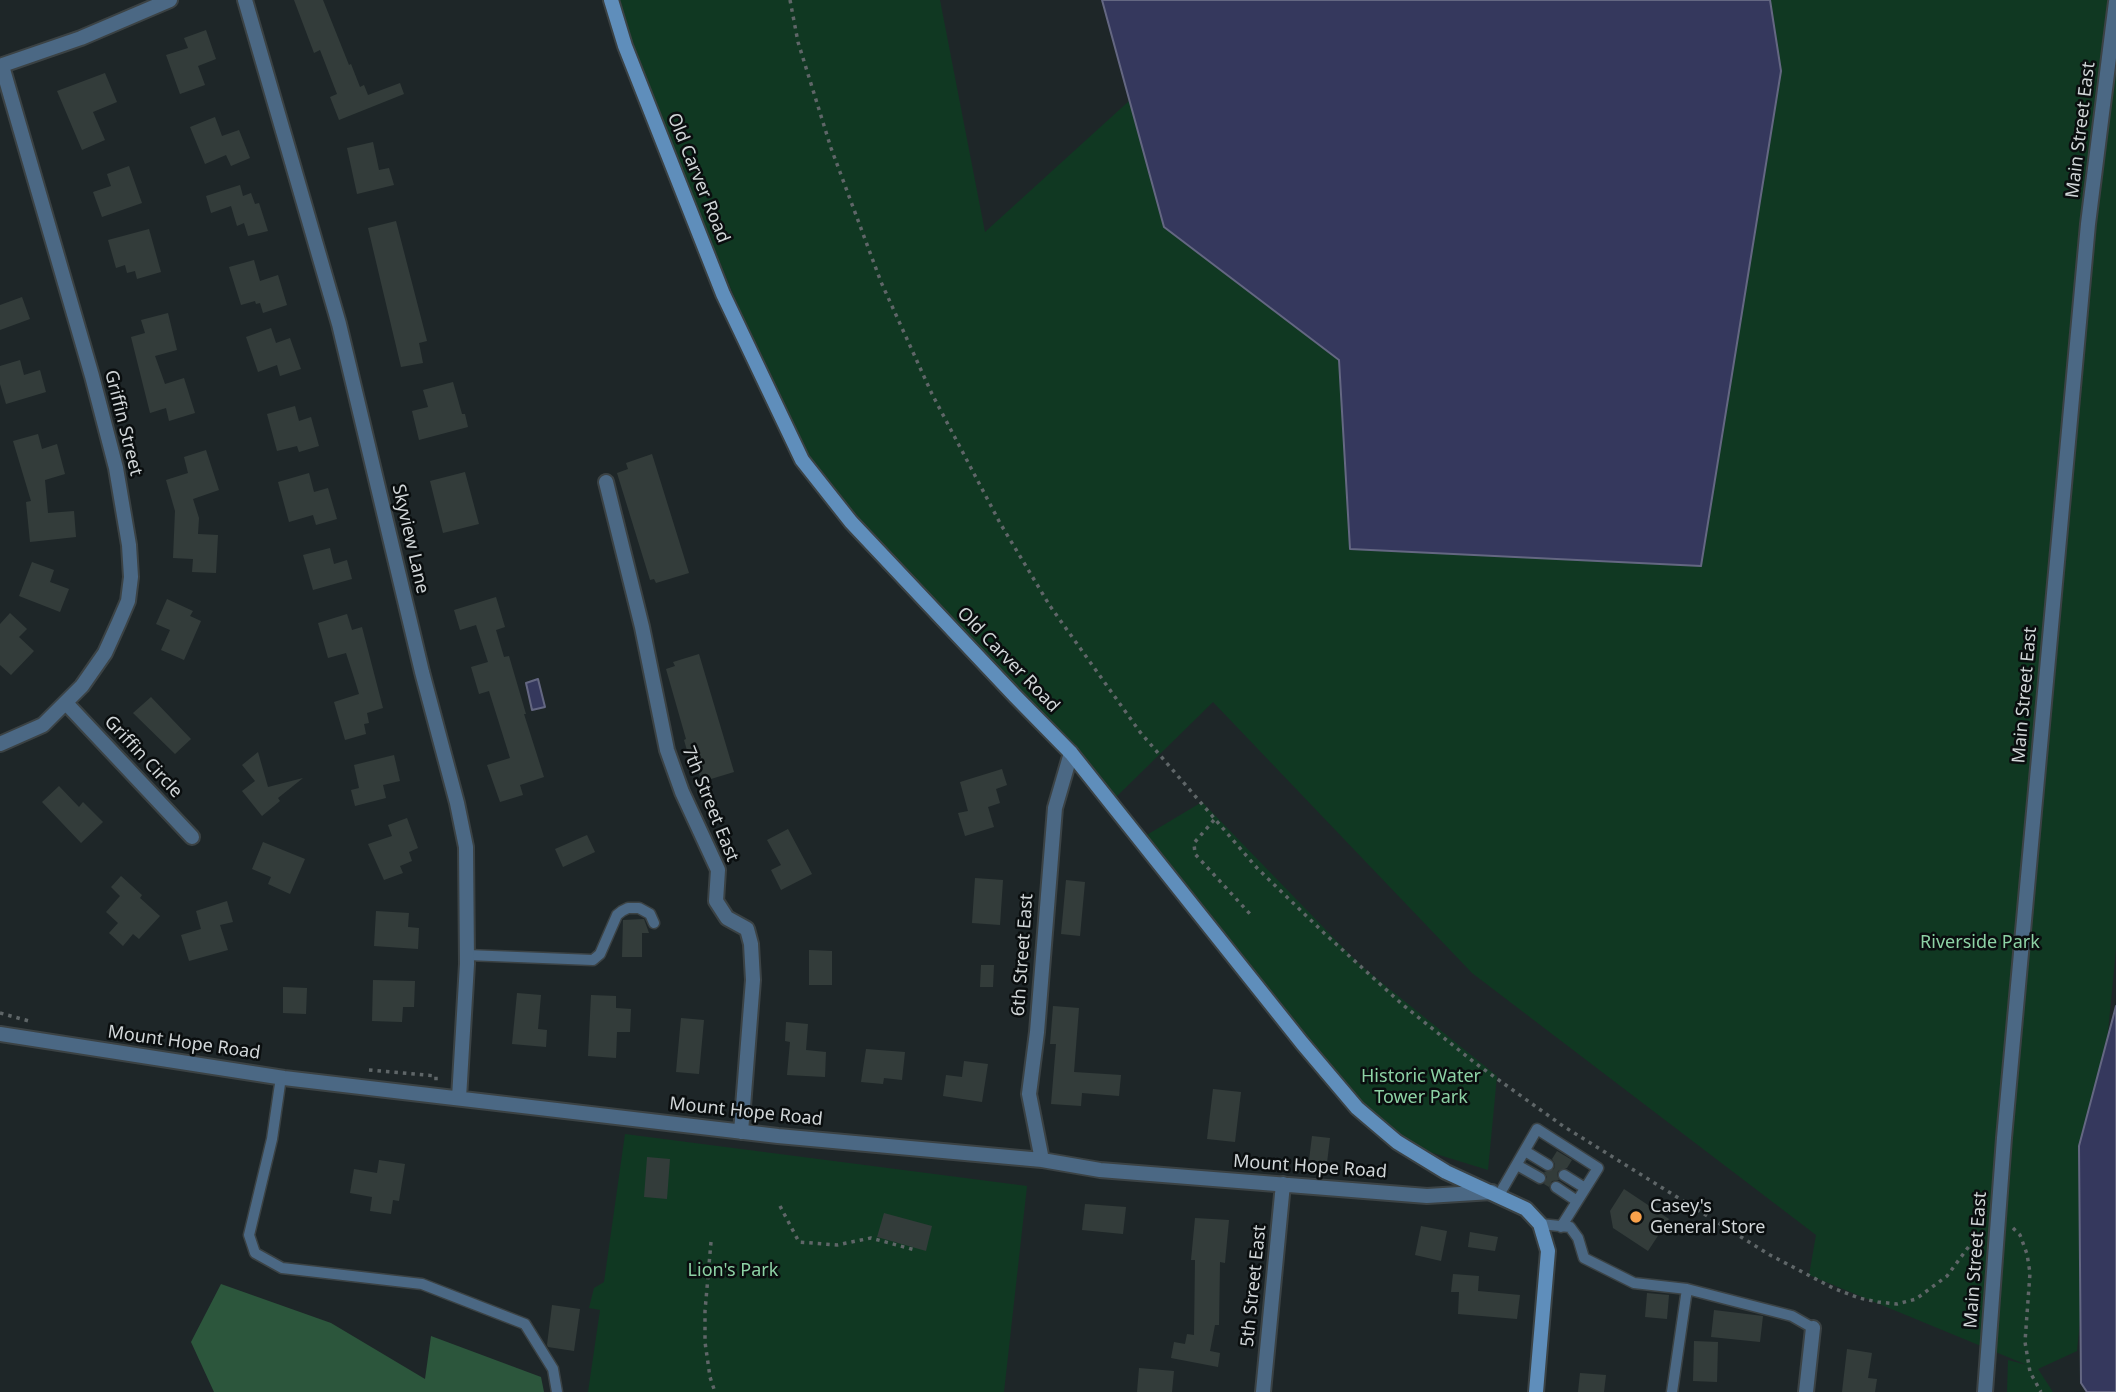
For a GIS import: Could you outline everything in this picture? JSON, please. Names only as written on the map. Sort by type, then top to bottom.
[{"type":"street","points":[[1,66],[81,38],[170,0]]},
{"type":"street","name":"Skyview Lane","points":[[245,0],[339,324],[466,847],[467,955],[459,1098]]},
{"type":"street","name":"Old Carver Road","points":[[611,0],[625,46],[723,294],[802,460],[852,522],[1071,753],[1301,1043],[1357,1108],[1397,1142],[1436,1166],[1526,1209],[1540,1224]]},
{"type":"street","name":"Main Street East","points":[[1985,1392],[2004,1138],[2088,224],[2116,2]]},
{"type":"street","name":"Griffin Street","points":[[0,744],[43,724],[82,685],[105,653],[124,612],[131,577],[129,545],[116,468],[92,376],[1,66]]},
{"type":"street","name":"7th Street East","points":[[606,482],[642,627],[667,750],[682,792],[718,870],[716,901],[727,918],[747,929],[751,944],[753,980],[741,1132]]},
{"type":"street","name":"Griffin Circle","points":[[66,703],[192,837]]},
{"type":"street","name":"6th Street East","points":[[1042,1160],[1028,1094],[1037,1032],[1055,808],[1071,753]]},
{"type":"street","name":"Mount Hope Road","points":[[0,1034],[281,1077],[741,1132],[1042,1160],[1100,1170],[1427,1196],[1495,1194]]},
{"type":"street","name":"5th Street East","points":[[1263,1392],[1283,1184]]},
{"type":"street","points":[[1536,1392],[1548,1251],[1540,1224]]},
{"type":"street","points":[[1806,1392],[1813,1328]]},
{"type":"lane","points":[[467,955],[593,960],[600,954],[617,915],[622,911],[639,908],[650,914],[654,923]]},
{"type":"lane","points":[[281,1077],[272,1139],[250,1235],[256,1252],[282,1268],[422,1284],[525,1324],[553,1369],[557,1392]]},
{"type":"lane","points":[[1495,1194],[1517,1165],[1537,1129],[1598,1168],[1562,1227]]},
{"type":"lane","points":[[1525,1151],[1548,1165]]},
{"type":"lane","points":[[1517,1165],[1540,1178]]},
{"type":"lane","points":[[1564,1175],[1585,1188]]},
{"type":"lane","points":[[1556,1187],[1577,1201]]},
{"type":"lane","points":[[1540,1224],[1570,1227],[1578,1238],[1584,1258],[1634,1283],[1687,1289],[1791,1316],[1813,1328]]},
{"type":"lane","points":[[1672,1392],[1687,1289]]},
{"type":"path","points":[[790,0],[798,42],[831,148],[881,282],[932,394],[1000,523],[1051,606],[1140,732],[1257,867],[1403,1005],[1475,1063],[1574,1133],[1770,1255],[1833,1288],[1878,1302],[1897,1304],[1916,1299],[1947,1276],[1983,1227],[2007,1223],[2020,1235],[2025,1245],[2030,1273],[2025,1342],[2030,1372],[2041,1392]]},
{"type":"path","points":[[1215,820],[1194,843],[1195,854],[1250,914]]},
{"type":"path","points":[[780,1206],[799,1241],[837,1245],[871,1238],[915,1250]]},
{"type":"path","points":[[711,1242],[705,1342],[715,1392]]},
{"type":"green space","name":"Riverside Park","points":[[611,0],[940,0],[985,232],[1240,0],[2116,0],[2116,949],[2077,1351],[2038,1369],[2053,1392],[2007,1392],[2008,1360],[2027,1365],[1809,1275],[1816,1235],[1472,973],[1213,702],[1111,802],[802,460]]},
{"type":"green space","name":"Historic Water Tower Park","points":[[1202,802],[1360,965],[1497,1076],[1488,1170],[1397,1142],[1357,1108],[1140,839]]},
{"type":"green space","name":"Lion's Park","points":[[625,1134],[1027,1186],[1004,1392],[588,1392],[600,1310],[589,1308],[594,1288],[604,1282]]},
{"type":"green space","points":[[221,1284],[331,1323],[425,1379],[431,1336],[541,1377],[544,1392],[214,1392],[191,1342]]},
{"type":"water","points":[[1102,0],[1770,0],[1781,71],[1701,566],[1350,549],[1339,360],[1164,227]]},
{"type":"water","points":[[538,679],[545,707],[532,710],[526,683]]},
{"type":"water","points":[[2116,1006],[2116,1392],[2087,1392],[2081,1383],[2079,1146]]},
{"type":"building","points":[[294,0],[323,0],[349,65],[351,64],[360,87],[364,85],[368,95],[400,83],[404,94],[339,120],[330,97],[337,94],[320,50],[314,53]]},
{"type":"building","points":[[206,30],[216,59],[198,66],[205,85],[180,94],[166,55],[188,48],[184,38]]},
{"type":"building","points":[[105,73],[117,102],[93,112],[105,140],[82,150],[57,91]]},
{"type":"building","points":[[215,117],[222,136],[239,130],[250,158],[231,166],[226,155],[205,164],[190,127]]},
{"type":"building","points":[[373,142],[379,170],[389,168],[394,185],[357,194],[347,148]]},
{"type":"building","points":[[129,166],[142,203],[102,217],[93,192],[111,186],[107,174]]},
{"type":"building","points":[[240,185],[243,196],[251,193],[255,204],[259,203],[268,231],[248,236],[244,223],[237,226],[231,206],[211,213],[206,196]]},
{"type":"building","points":[[396,221],[427,341],[419,343],[423,363],[401,367],[368,228]]},
{"type":"building","points":[[149,229],[161,272],[137,279],[135,271],[127,273],[125,265],[116,268],[108,240]]},
{"type":"building","points":[[254,260],[260,281],[278,275],[287,305],[263,313],[260,303],[256,304],[255,301],[241,305],[229,267]]},
{"type":"building","points":[[22,297],[30,319],[0,330],[0,305]]},
{"type":"building","points":[[168,313],[177,350],[155,356],[165,384],[184,378],[195,413],[169,421],[166,408],[150,413],[131,337],[145,333],[141,320]]},
{"type":"building","points":[[271,328],[276,343],[290,338],[301,369],[280,376],[277,365],[258,372],[246,337]]},
{"type":"building","points":[[20,360],[24,375],[40,370],[46,392],[6,404],[0,384],[0,366]]},
{"type":"building","points":[[453,382],[468,427],[419,440],[412,411],[428,407],[423,390]]},
{"type":"building","points":[[295,406],[299,421],[311,417],[319,446],[299,452],[297,446],[277,451],[267,414]]},
{"type":"building","points":[[38,434],[42,449],[57,444],[65,474],[45,480],[48,513],[74,511],[76,537],[30,542],[26,502],[31,501],[13,441]]},
{"type":"building","points":[[206,450],[219,490],[193,499],[199,518],[198,534],[218,535],[216,573],[192,572],[193,559],[173,558],[175,511],[166,480],[188,473],[184,457]]},
{"type":"building","points":[[652,454],[689,573],[656,583],[654,579],[650,580],[617,473],[628,469],[626,463]]},
{"type":"building","points":[[465,472],[479,524],[443,533],[430,481]]},
{"type":"building","points":[[309,473],[314,492],[328,488],[337,519],[316,525],[313,515],[289,522],[278,482]]},
{"type":"building","points":[[330,548],[334,564],[347,560],[352,579],[313,590],[303,555]]},
{"type":"building","points":[[32,562],[54,570],[50,582],[69,589],[60,612],[19,596]]},
{"type":"building","points":[[496,597],[505,627],[496,630],[504,657],[509,656],[544,777],[520,785],[523,795],[500,802],[487,765],[510,758],[489,691],[479,694],[471,667],[488,662],[476,625],[460,630],[454,610]]},
{"type":"building","points":[[167,599],[193,611],[190,616],[201,621],[184,660],[161,650],[170,630],[156,624]]},
{"type":"building","points":[[10,613],[27,629],[19,637],[34,651],[11,675],[0,665],[0,624]]},
{"type":"building","points":[[347,614],[352,630],[362,627],[383,708],[367,713],[369,723],[364,724],[366,734],[345,740],[334,702],[359,694],[346,653],[328,658],[318,623]]},
{"type":"building","points":[[699,654],[734,772],[701,782],[699,773],[694,775],[666,669],[675,666],[673,662]]},
{"type":"building","points":[[151,697],[191,739],[175,754],[133,713]]},
{"type":"building","points":[[258,752],[268,787],[303,778],[278,798],[280,801],[262,816],[242,791],[255,781],[242,765]]},
{"type":"building","points":[[394,755],[400,781],[383,785],[386,798],[355,806],[351,790],[359,788],[354,765]]},
{"type":"building","points":[[1002,769],[1007,785],[996,789],[1000,803],[988,807],[994,827],[965,836],[958,813],[968,811],[960,782]]},
{"type":"building","points":[[59,786],[79,807],[83,802],[103,822],[81,843],[42,802]]},
{"type":"building","points":[[407,818],[418,848],[409,852],[412,861],[400,866],[403,873],[384,880],[368,844],[392,836],[388,825]]},
{"type":"building","points":[[788,829],[812,874],[781,890],[771,870],[781,865],[767,840]]},
{"type":"building","points":[[587,835],[595,852],[563,867],[555,849]]},
{"type":"building","points":[[263,842],[305,859],[290,894],[268,884],[271,877],[252,869]]},
{"type":"building","points":[[121,876],[160,916],[139,939],[133,934],[123,946],[109,933],[118,923],[106,912],[120,896],[111,887]]},
{"type":"building","points":[[975,878],[1003,880],[1000,925],[972,923]]},
{"type":"building","points":[[1066,880],[1085,882],[1080,936],[1061,934]]},
{"type":"building","points":[[227,901],[233,922],[220,925],[228,950],[189,961],[181,935],[201,929],[196,911]]},
{"type":"building","points":[[376,911],[409,913],[408,927],[419,928],[418,949],[374,946]]},
{"type":"building","points":[[644,919],[649,933],[642,933],[642,957],[622,957],[623,920]]},
{"type":"building","points":[[809,950],[832,951],[832,985],[809,985]]},
{"type":"building","points":[[981,965],[994,965],[993,987],[980,987]]},
{"type":"building","points":[[373,980],[415,981],[414,1007],[403,1007],[402,1022],[372,1021]]},
{"type":"building","points":[[283,987],[307,988],[306,1014],[283,1013]]},
{"type":"building","points":[[517,993],[541,995],[538,1029],[547,1030],[546,1047],[512,1044]]},
{"type":"building","points":[[591,995],[616,996],[616,1008],[631,1009],[630,1032],[617,1032],[616,1058],[588,1056]]},
{"type":"building","points":[[1053,1006],[1079,1008],[1074,1072],[1121,1075],[1119,1096],[1082,1093],[1081,1106],[1051,1104],[1056,1044],[1050,1044]]},
{"type":"building","points":[[681,1018],[704,1020],[699,1074],[676,1072]]},
{"type":"building","points":[[786,1022],[808,1024],[806,1050],[826,1052],[825,1077],[787,1075],[790,1042],[785,1041]]},
{"type":"building","points":[[866,1049],[905,1052],[902,1080],[884,1078],[883,1084],[861,1082]]},
{"type":"building","points":[[964,1061],[988,1064],[982,1102],[943,1096],[946,1075],[962,1077]]},
{"type":"building","points":[[1213,1089],[1241,1092],[1235,1142],[1207,1139]]},
{"type":"building","points":[[1312,1136],[1330,1138],[1327,1163],[1309,1160]]},
{"type":"building","points":[[1557,1151],[1572,1160],[1567,1168],[1558,1171],[1559,1180],[1552,1181],[1549,1187],[1544,1184],[1547,1177],[1544,1172],[1554,1169],[1552,1159]]},
{"type":"building","points":[[647,1157],[670,1159],[667,1199],[644,1197]]},
{"type":"building","points":[[379,1160],[405,1164],[399,1201],[393,1200],[391,1214],[370,1211],[372,1197],[350,1193],[354,1169],[377,1173]]},
{"type":"building","points":[[1624,1189],[1669,1219],[1648,1251],[1613,1228],[1610,1211]]},
{"type":"building","points":[[1085,1204],[1126,1207],[1123,1234],[1082,1230]]},
{"type":"building","points":[[884,1213],[932,1226],[926,1251],[877,1237]]},
{"type":"building","points":[[1195,1218],[1229,1220],[1225,1263],[1220,1262],[1219,1325],[1215,1325],[1210,1351],[1220,1353],[1218,1367],[1171,1358],[1174,1342],[1185,1344],[1187,1334],[1194,1335],[1195,1260],[1191,1260]]},
{"type":"building","points":[[1421,1226],[1447,1231],[1441,1261],[1415,1255]]},
{"type":"building","points":[[1470,1232],[1498,1237],[1495,1251],[1468,1247]]},
{"type":"building","points":[[1453,1274],[1479,1276],[1478,1291],[1520,1295],[1517,1319],[1458,1314],[1459,1292],[1451,1292]]},
{"type":"building","points":[[1647,1293],[1669,1295],[1667,1319],[1645,1317]]},
{"type":"building","points":[[552,1305],[580,1309],[574,1351],[547,1345]]},
{"type":"building","points":[[1714,1310],[1763,1316],[1760,1342],[1711,1337]]},
{"type":"building","points":[[1694,1341],[1718,1342],[1717,1382],[1693,1381]]},
{"type":"building","points":[[1847,1349],[1872,1353],[1868,1378],[1877,1379],[1875,1392],[1842,1392]]},
{"type":"building","points":[[1139,1368],[1174,1371],[1172,1392],[1137,1392]]},
{"type":"building","points":[[1580,1373],[1606,1375],[1604,1392],[1578,1392]]},
{"type":"place","name":"Casey's General Store","points":[[1636,1217]]}]
